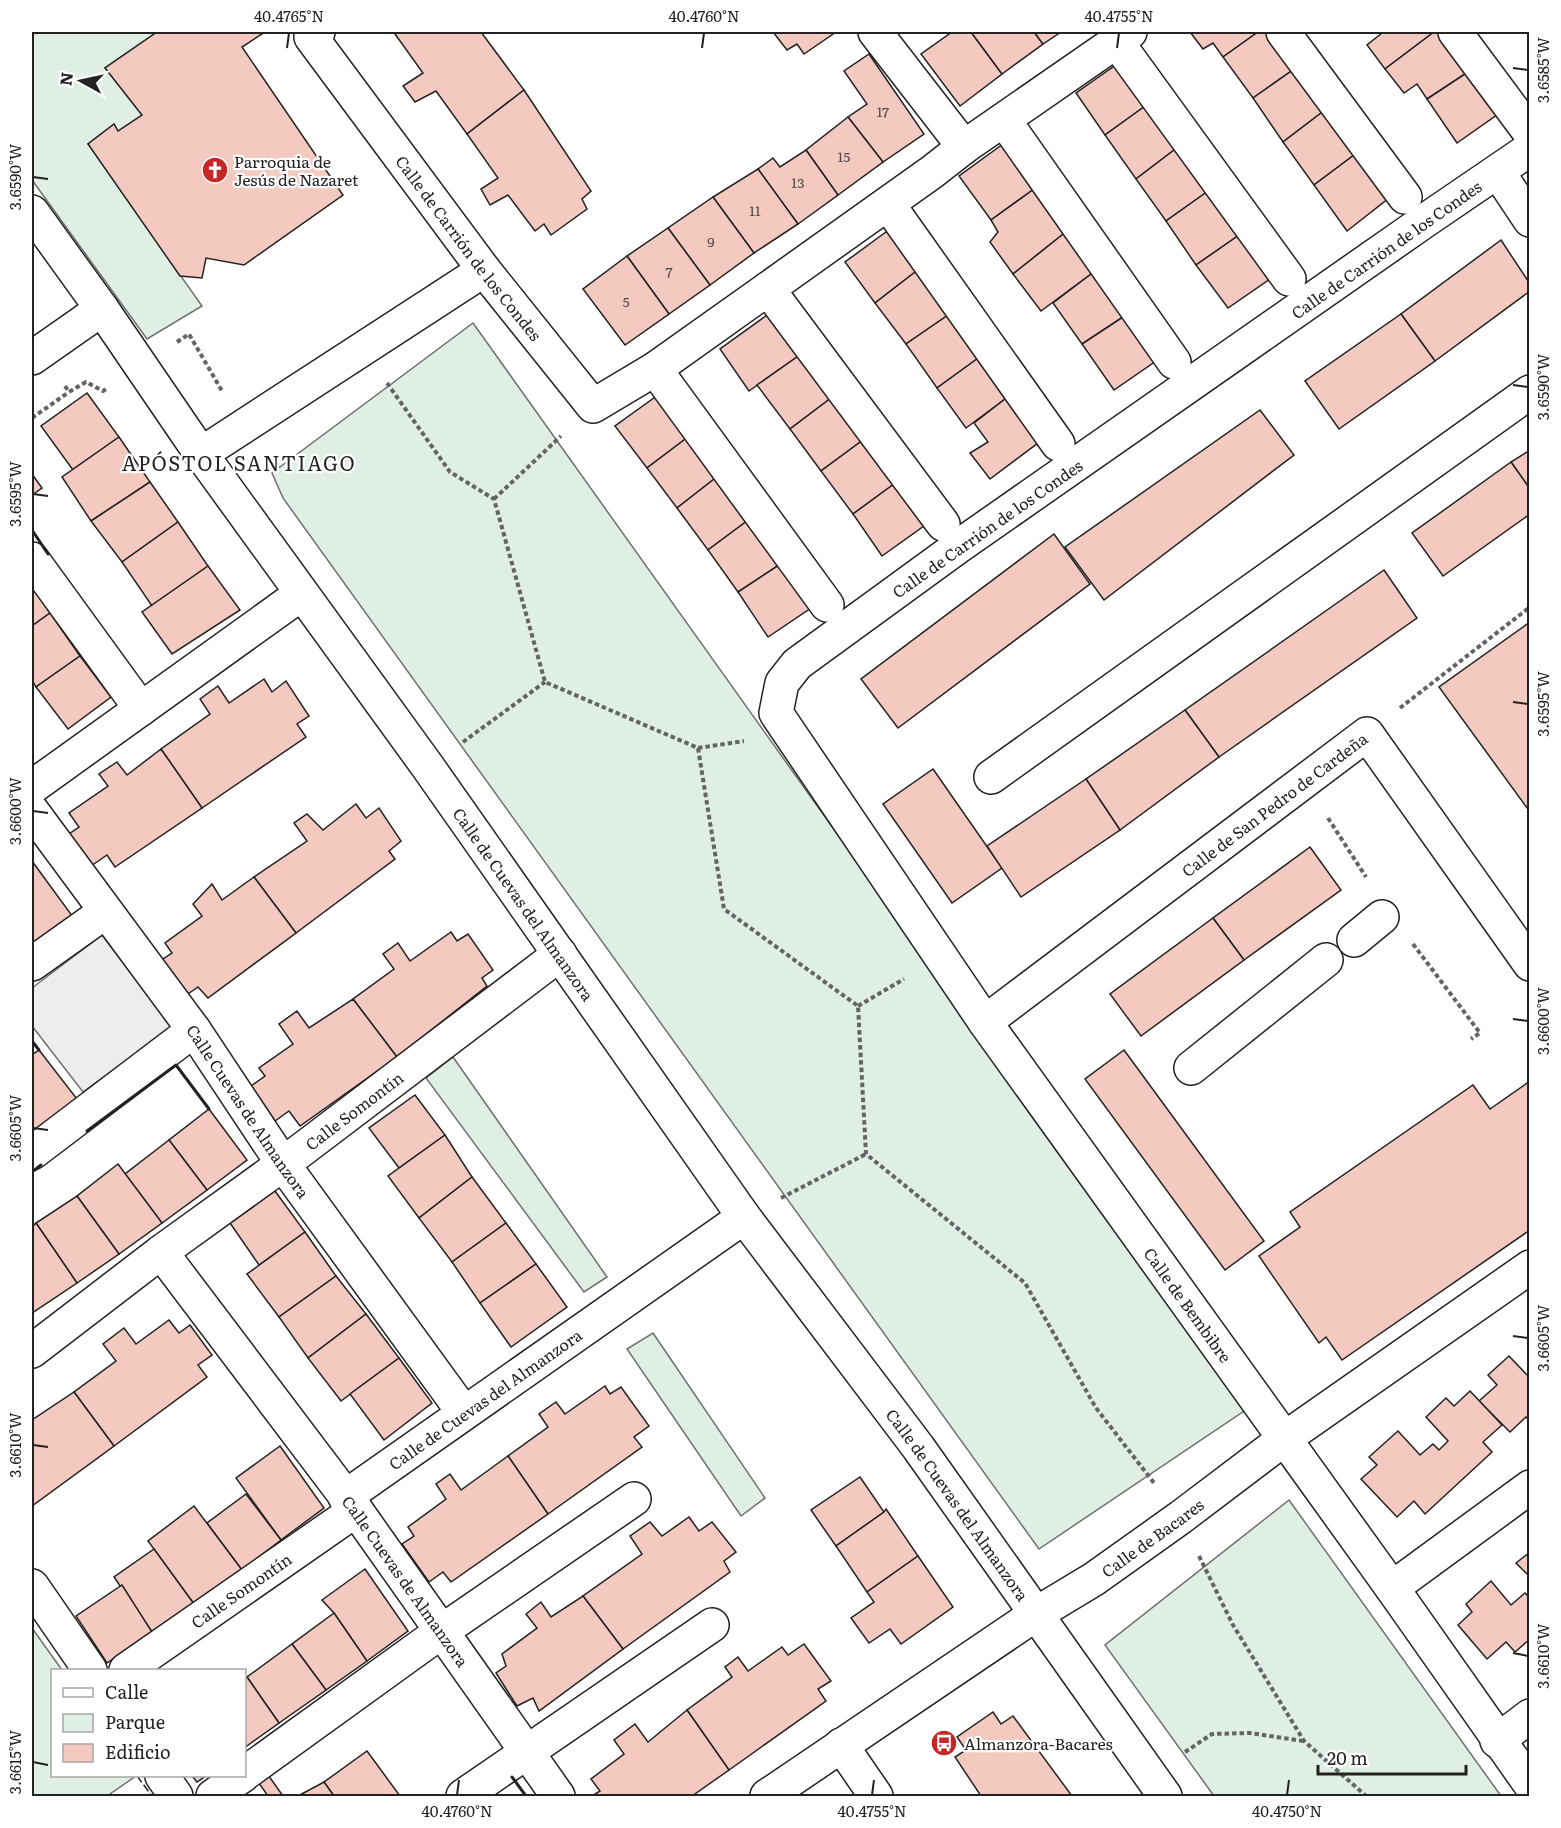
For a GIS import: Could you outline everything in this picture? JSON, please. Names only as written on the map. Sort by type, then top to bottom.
[{"type":"street","name":"Calle de Carrión de los Condes","points":[[318,32],[311,37],[484,270],[593,406],[655,369],[888,204],[964,147],[1124,37],[1289,279]]},
{"type":"street","points":[[875,32],[964,147]]},
{"type":"street","name":"Calle de Carrión de los Condes","points":[[1283,32],[1404,197]]},
{"type":"street","points":[[1455,32],[1530,133]]},
{"type":"street","points":[[1004,120],[1174,362]]},
{"type":"street","name":"Calle de Carrión de los Condes","points":[[985,1022],[777,713],[782,682],[797,664],[959,546],[1530,149]]},
{"type":"street","points":[[1498,172],[1530,220]]},
{"type":"street","name":"Calle de Carrión de los Condes","points":[[888,204],[1058,444]]},
{"type":"street","name":"Calle de Cuevas del Almanzora","points":[[32,212],[301,594],[429,767],[744,1218],[918,1448],[1165,1797]]},
{"type":"street","points":[[201,454],[363,351],[484,270]]},
{"type":"street","name":"Calle de Carrión de los Condes","points":[[768,289],[943,524]]},
{"type":"street","points":[[32,358],[102,309]]},
{"type":"street","points":[[655,369],[827,605]]},
{"type":"street","points":[[991,777],[1530,393]]},
{"type":"street","points":[[32,559],[141,709]]},
{"type":"street","points":[[32,787],[301,594]]},
{"type":"street","name":"Calle de San Pedro de Cardeña","points":[[985,1022],[1367,734],[1530,964]]},
{"type":"street","name":"Calle Cuevas de Almanzora","points":[[32,810],[194,1030],[283,1164],[464,1413]]},
{"type":"street","points":[[32,964],[105,912]]},
{"type":"street","points":[[1354,940],[1386,915]]},
{"type":"street","name":"Calle Somontín","points":[[32,1351],[560,954]]},
{"type":"street","points":[[1191,1068],[1326,960]]},
{"type":"street","name":"Calle de Bembibre","points":[[985,1022],[1392,1588],[1497,1741],[1530,1784]]},
{"type":"street","points":[[32,1153],[194,1030]]},
{"type":"street","name":"Calle de Cuevas del Almanzora","points":[[350,1504],[464,1413],[744,1218]]},
{"type":"street","name":"Calle Cuevas de Almanzora","points":[[161,1252],[350,1504],[558,1797]]},
{"type":"street","name":"Calle de Bacares","points":[[767,1797],[1036,1614],[1094,1579],[1284,1439],[1530,1267]]},
{"type":"street","points":[[1392,1588],[1530,1488]]},
{"type":"street","points":[[246,1773],[442,1631],[634,1500]]},
{"type":"street","name":"Calle Somontín","points":[[129,1669],[350,1504]]},
{"type":"street","points":[[32,1586],[89,1669]]},
{"type":"street","points":[[463,1797],[712,1625]]},
{"type":"street","points":[[1497,1741],[1530,1716]]},
{"type":"street","points":[[842,1745],[876,1797]]},
{"type":"street","points":[[163,1777],[176,1797]]},
{"type":"street","points":[[213,1797],[240,1777]]},
{"type":"path","points":[[363,351],[450,472],[494,499],[545,682]]},
{"type":"path","points":[[32,418],[69,392]]},
{"type":"path","points":[[494,499],[593,406]]},
{"type":"path","points":[[1367,734],[1530,607]]},
{"type":"path","points":[[545,682],[698,748],[753,739]]},
{"type":"path","points":[[429,767],[545,682]]},
{"type":"path","points":[[698,748],[724,909],[858,1006]]},
{"type":"path","points":[[1304,782],[1386,915],[1480,1033],[1471,1040]]},
{"type":"path","points":[[858,1006],[942,957]]},
{"type":"path","points":[[858,1006],[866,1154],[1025,1283],[1096,1408],[1181,1517],[1233,1625],[1304,1741],[1366,1797]]},
{"type":"path","points":[[744,1218],[866,1154]]},
{"type":"path","points":[[1182,1754],[1212,1734],[1250,1733],[1304,1741]]},
{"type":"green space","points":[[32,32],[157,32],[105,68],[142,115],[118,131],[114,124],[88,144],[202,306],[147,339],[32,180]]},
{"type":"green space","points":[[473,323],[1247,1409],[1039,1549],[283,498],[272,473]]},
{"type":"green space","points":[[453,1057],[607,1277],[584,1292],[426,1078]]},
{"type":"green space","points":[[653,1333],[765,1498],[741,1516],[627,1349]]},
{"type":"green space","points":[[1289,1500],[1501,1796],[1214,1796],[1105,1645]]},
{"type":"green space","points":[[32,1628],[61,1669],[51,1669],[51,1777],[135,1777],[107,1796],[32,1796]]},
{"type":"shaded area","points":[[102,935],[172,1027],[83,1092],[32,1026],[32,988]]},
{"type":"building","name":"Parroquia de Jesús de Nazaret","points":[[157,32],[265,32],[242,47],[343,195],[244,265],[206,258],[202,278],[180,276],[88,144],[114,124],[118,131],[142,115],[105,68]]},
{"type":"building","points":[[399,32],[481,32],[524,90],[467,134],[436,91],[415,102],[403,86],[423,73],[395,34]]},
{"type":"building","points":[[773,32],[836,32],[804,54],[797,44],[787,50]]},
{"type":"building","points":[[952,32],[971,32],[1002,74],[960,106],[921,54]]},
{"type":"building","points":[[971,32],[1034,32],[1043,44],[1002,74]]},
{"type":"building","points":[[1034,32],[1061,32],[1043,44]]},
{"type":"building","points":[[1190,32],[1258,32],[1223,57],[1213,43],[1203,49]]},
{"type":"building","points":[[1258,32],[1269,32],[1297,67],[1253,98],[1223,57]]},
{"type":"building","points":[[1380,32],[1434,32],[1385,69],[1367,45],[1382,33]]},
{"type":"building","points":[[1434,32],[1443,32],[1471,70],[1427,99],[1417,84],[1404,93],[1385,69]]},
{"type":"building","points":[[869,54],[924,134],[883,162],[848,117],[867,104],[844,71]]},
{"type":"building","points":[[1120,62],[1148,104],[1105,135],[1076,93]]},
{"type":"building","points":[[1297,67],[1325,110],[1283,142],[1253,98]]},
{"type":"building","points":[[1471,70],[1501,112],[1457,143],[1427,99]]},
{"type":"building","points":[[524,90],[591,191],[582,199],[587,209],[551,235],[544,224],[535,231],[508,195],[490,205],[481,189],[498,178],[467,134]]},
{"type":"building","points":[[1148,104],[1178,147],[1136,179],[1105,135]]},
{"type":"building","points":[[1325,110],[1358,152],[1314,185],[1283,142]]},
{"type":"building","points":[[848,117],[883,162],[838,195],[806,150]]},
{"type":"building","points":[[1003,144],[1034,189],[991,220],[959,176]]},
{"type":"building","points":[[1178,147],[1211,189],[1166,221],[1136,179]]},
{"type":"building","points":[[806,150],[838,195],[798,224],[758,169],[773,158],[780,167]]},
{"type":"building","points":[[1358,152],[1389,198],[1347,231],[1314,185]]},
{"type":"building","points":[[758,169],[798,224],[754,253],[713,197]]},
{"type":"building","points":[[1034,189],[1067,231],[1013,274],[990,242],[998,232],[991,220]]},
{"type":"building","points":[[1211,189],[1242,233],[1196,265],[1166,221]]},
{"type":"building","points":[[713,197],[754,253],[710,285],[668,228]]},
{"type":"building","points":[[668,228],[710,285],[669,314],[627,256]]},
{"type":"building","points":[[890,229],[919,269],[875,303],[845,262]]},
{"type":"building","points":[[1067,231],[1095,271],[1041,311],[1013,274]]},
{"type":"building","points":[[1242,233],[1273,277],[1228,308],[1196,265]]},
{"type":"building","points":[[1501,240],[1530,284],[1530,291],[1435,361],[1401,314]]},
{"type":"building","points":[[627,256],[669,314],[625,345],[583,289]]},
{"type":"building","points":[[919,269],[951,313],[906,344],[875,303]]},
{"type":"building","points":[[1095,271],[1126,315],[1082,344],[1053,303]]},
{"type":"building","points":[[774,310],[804,352],[749,391],[720,349]]},
{"type":"building","points":[[951,313],[981,356],[937,388],[906,344]]},
{"type":"building","points":[[1401,314],[1435,361],[1339,429],[1305,381]]},
{"type":"building","points":[[1126,315],[1156,361],[1114,390],[1082,344]]},
{"type":"building","points":[[804,352],[835,395],[790,429],[757,385]]},
{"type":"building","points":[[981,356],[1009,396],[966,428],[937,388]]},
{"type":"building","points":[[87,393],[119,437],[73,470],[41,426]]},
{"type":"building","points":[[658,395],[688,437],[647,468],[615,426]]},
{"type":"building","points":[[835,395],[867,437],[821,471],[790,429]]},
{"type":"building","points":[[1009,396],[1042,440],[990,479],[970,453],[988,442],[974,423]]},
{"type":"building","points":[[1260,410],[1294,455],[1104,600],[1065,547]]},
{"type":"building","points":[[119,437],[150,482],[91,521],[62,477]]},
{"type":"building","points":[[688,437],[718,476],[677,508],[647,468]]},
{"type":"building","points":[[867,437],[898,481],[853,514],[821,471]]},
{"type":"building","points":[[1530,450],[1530,489],[1511,462]]},
{"type":"building","points":[[1511,462],[1530,489],[1530,514],[1443,576],[1412,533]]},
{"type":"building","points":[[32,474],[42,488],[32,495]]},
{"type":"building","points":[[718,476],[751,518],[708,550],[677,508]]},
{"type":"building","points":[[898,481],[928,523],[882,556],[853,514]]},
{"type":"building","points":[[150,482],[178,522],[122,562],[91,521]]},
{"type":"building","points":[[751,518],[782,563],[738,592],[708,550]]},
{"type":"building","points":[[178,522],[208,566],[152,606],[122,562]]},
{"type":"building","points":[[1054,534],[1090,584],[898,728],[861,679]]},
{"type":"building","points":[[782,563],[811,608],[768,637],[738,592]]},
{"type":"building","points":[[208,566],[240,610],[172,654],[142,612]]},
{"type":"building","points":[[1384,570],[1417,618],[1219,757],[1185,710]]},
{"type":"building","points":[[32,587],[50,613],[32,626]]},
{"type":"building","points":[[50,613],[80,656],[36,687],[32,680],[32,626]]},
{"type":"building","points":[[1530,622],[1530,812],[1439,687]]},
{"type":"building","points":[[80,656],[111,697],[68,729],[36,687]]},
{"type":"building","points":[[264,679],[272,692],[286,681],[309,716],[297,724],[306,737],[202,808],[161,749],[210,714],[200,699],[218,686],[229,703]]},
{"type":"building","points":[[1185,710],[1219,757],[1120,830],[1086,779]]},
{"type":"building","points":[[161,749],[202,808],[115,867],[107,855],[91,866],[69,834],[79,827],[69,813],[108,786],[99,774],[117,762],[127,775]]},
{"type":"building","points":[[933,769],[1002,868],[952,903],[883,804]]},
{"type":"building","points":[[1086,779],[1120,830],[1021,897],[987,846]]},
{"type":"building","points":[[356,804],[366,818],[379,808],[401,841],[389,851],[395,859],[296,933],[254,877],[307,841],[294,823],[307,814],[323,830]]},
{"type":"building","points":[[1310,847],[1341,890],[1244,960],[1213,918]]},
{"type":"building","points":[[32,861],[73,917],[32,947]]},
{"type":"building","points":[[254,877],[296,933],[208,998],[198,987],[185,996],[160,961],[172,953],[165,943],[202,916],[193,904],[212,884],[222,900]]},
{"type":"building","points":[[1213,918],[1244,960],[1141,1036],[1110,994]]},
{"type":"building","points":[[451,932],[457,941],[468,934],[493,970],[482,978],[487,986],[397,1057],[353,999],[394,969],[383,954],[398,943],[410,961]]},
{"type":"building","points":[[353,999],[397,1057],[300,1126],[289,1111],[275,1121],[251,1086],[265,1076],[259,1068],[293,1044],[279,1024],[297,1011],[309,1028]]},
{"type":"building","points":[[39,1050],[77,1099],[34,1130],[32,1127],[32,1055]]},
{"type":"building","points":[[1124,1050],[1264,1241],[1225,1270],[1085,1079]]},
{"type":"building","points":[[1530,1081],[1530,1230],[1342,1360],[1326,1337],[1319,1343],[1259,1256],[1300,1227],[1290,1212],[1473,1085],[1490,1109]]},
{"type":"building","points":[[415,1095],[445,1135],[399,1168],[369,1128]]},
{"type":"building","points":[[209,1109],[247,1160],[207,1190],[169,1140]]},
{"type":"building","points":[[445,1135],[472,1177],[419,1218],[388,1176]]},
{"type":"building","points":[[169,1140],[207,1190],[162,1223],[125,1174]]},
{"type":"building","points":[[118,1164],[162,1223],[119,1254],[77,1196]]},
{"type":"building","points":[[472,1177],[506,1223],[452,1262],[419,1218]]},
{"type":"building","points":[[275,1191],[305,1232],[259,1265],[230,1223]]},
{"type":"building","points":[[77,1196],[119,1254],[77,1283],[36,1223]]},
{"type":"building","points":[[36,1223],[77,1283],[32,1313],[32,1227]]},
{"type":"building","points":[[506,1223],[536,1264],[480,1303],[452,1262]]},
{"type":"building","points":[[305,1232],[336,1276],[279,1317],[247,1274]]},
{"type":"building","points":[[536,1264],[567,1307],[511,1347],[480,1303]]},
{"type":"building","points":[[336,1276],[366,1314],[308,1358],[279,1317]]},
{"type":"building","points":[[366,1314],[399,1358],[341,1401],[308,1358]]},
{"type":"building","points":[[169,1320],[179,1333],[190,1325],[212,1355],[198,1365],[207,1377],[114,1446],[74,1392],[116,1361],[103,1344],[124,1328],[136,1344]]},
{"type":"building","points":[[1509,1356],[1530,1378],[1530,1421],[1526,1417],[1510,1432],[1479,1401],[1497,1385],[1488,1375]]},
{"type":"building","points":[[399,1358],[432,1403],[384,1440],[350,1394]]},
{"type":"building","points":[[605,1386],[610,1394],[621,1387],[649,1426],[634,1437],[642,1447],[548,1514],[508,1456],[548,1427],[539,1414],[556,1402],[565,1414]]},
{"type":"building","points":[[1470,1391],[1502,1425],[1483,1442],[1492,1452],[1425,1514],[1414,1501],[1397,1517],[1361,1479],[1377,1465],[1369,1457],[1398,1431],[1420,1455],[1433,1444],[1439,1450],[1448,1441],[1426,1417],[1446,1398],[1454,1406]]},
{"type":"building","points":[[74,1392],[114,1446],[32,1506],[32,1420]]},
{"type":"building","points":[[280,1446],[324,1508],[281,1540],[236,1478]]},
{"type":"building","points":[[508,1456],[548,1514],[451,1582],[443,1572],[429,1582],[402,1544],[414,1536],[408,1527],[446,1499],[436,1484],[450,1474],[461,1490]]},
{"type":"building","points":[[860,1477],[884,1512],[836,1546],[811,1510]]},
{"type":"building","points":[[246,1494],[281,1540],[242,1570],[207,1523]]},
{"type":"building","points":[[194,1506],[242,1570],[194,1604],[148,1541]]},
{"type":"building","points":[[886,1509],[918,1556],[867,1592],[836,1546]]},
{"type":"building","points":[[689,1517],[699,1531],[712,1522],[736,1552],[724,1561],[730,1572],[623,1649],[583,1596],[642,1554],[630,1536],[650,1522],[662,1536]]},
{"type":"building","points":[[154,1549],[194,1604],[152,1632],[114,1577]]},
{"type":"building","points":[[1530,1552],[1530,1577],[1516,1563]]},
{"type":"building","points":[[918,1556],[953,1607],[901,1644],[890,1629],[869,1643],[851,1618],[874,1602],[867,1592]]},
{"type":"building","points":[[365,1569],[408,1631],[367,1661],[334,1613],[322,1600]]},
{"type":"building","points":[[1491,1581],[1511,1605],[1525,1593],[1530,1598],[1530,1639],[1515,1652],[1506,1642],[1487,1659],[1458,1625],[1472,1612],[1466,1604]]},
{"type":"building","points":[[122,1585],[152,1632],[107,1663],[76,1616]]},
{"type":"building","points":[[583,1596],[623,1649],[539,1711],[533,1698],[517,1706],[496,1673],[506,1666],[502,1654],[537,1628],[526,1614],[541,1602],[551,1617]]},
{"type":"building","points":[[334,1613],[367,1661],[326,1690],[292,1644]]},
{"type":"building","points":[[292,1644],[326,1690],[279,1723],[247,1677]]},
{"type":"building","points":[[804,1644],[831,1681],[818,1689],[826,1701],[729,1770],[687,1710],[732,1677],[725,1667],[738,1657],[748,1671],[782,1647],[788,1655]]},
{"type":"building","points":[[246,1678],[279,1723],[246,1747]]},
{"type":"building","points":[[687,1710],[729,1770],[692,1796],[592,1796],[600,1791],[591,1779],[624,1754],[614,1740],[635,1724],[648,1742]]},
{"type":"building","points":[[993,1712],[1001,1724],[1013,1716],[1072,1796],[981,1796],[955,1757],[966,1750],[957,1737]]},
{"type":"building","points":[[367,1751],[400,1796],[334,1796],[324,1782]]},
{"type":"building","points":[[266,1772],[283,1796],[268,1796],[256,1779]]},
{"type":"building","points":[[193,1777],[204,1777],[197,1782]]},
{"type":"building","points":[[324,1782],[334,1796],[298,1796]]},
{"type":"fence","points":[[138,1777],[152,1796]]},
{"type":"wall","points":[[32,530],[48,554]]},
{"type":"wall","points":[[32,1041],[39,1050]]},
{"type":"wall","points":[[87,1131],[176,1065],[209,1109]]},
{"type":"wall","points":[[32,1172],[41,1165]]},
{"type":"wall","points":[[512,1777],[526,1796]]},
{"type":"place","name":"Parroquia de Jesús de Nazaret","points":[[215,170]]},
{"type":"place","name":"Almanzora-Bacares","points":[[944,1743]]},
{"type":"district","name":"APÓSTOL SANTIAGO","points":[[239,462]]}]
